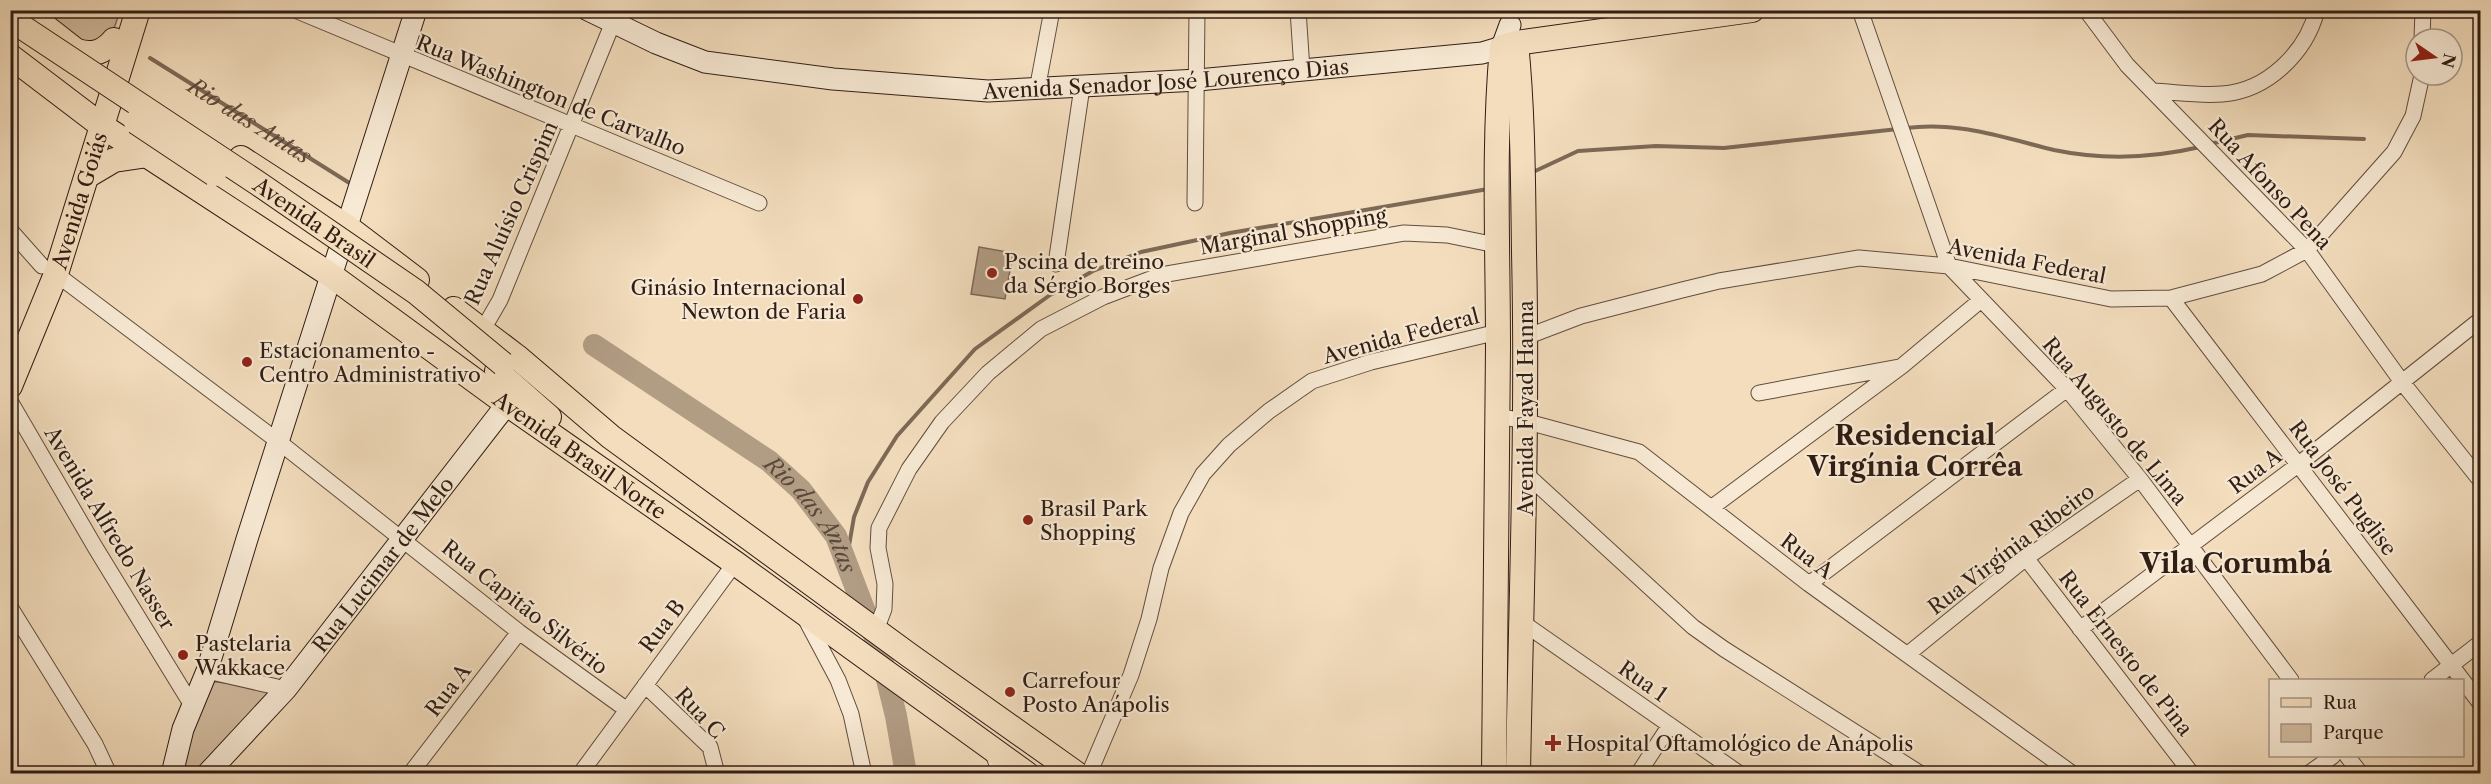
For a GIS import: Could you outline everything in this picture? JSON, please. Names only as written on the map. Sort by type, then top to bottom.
[{"type":"main road","name":"Avenida Brasil Norte","points":[[24,10],[111,74],[346,226],[482,331],[611,437],[909,655],[1077,774]]},
{"type":"main road","name":"Avenida Goiás","points":[[111,74],[114,40],[123,10]]},
{"type":"main road","name":"Avenida Goiás","points":[[10,386],[111,74],[138,10]]},
{"type":"main road","points":[[172,774],[183,729],[207,671],[416,10]]},
{"type":"main road","name":"Avenida Senador José Lourenço Dias","points":[[588,10],[616,16],[656,44],[705,62],[825,78],[988,91],[1198,80],[1482,53],[1509,32],[1752,10]]},
{"type":"main road","name":"Avenida Brasil","points":[[10,19],[260,184],[416,292],[570,435],[585,456]]},
{"type":"main road","name":"Avenida Fayad Hanna","points":[[1509,32],[1520,80],[1526,337],[1523,623],[1518,774]]},
{"type":"main road","name":"Avenida Fayad Hanna","points":[[1494,774],[1498,416],[1496,245],[1498,84],[1509,32]]},
{"type":"main road","name":"Avenida Brasil","points":[[10,35],[164,141],[360,268],[500,368],[611,437]]},
{"type":"main road","points":[[77,51],[96,53],[114,40]]},
{"type":"main road","name":"Avenida Brasil Norte","points":[[10,56],[96,121],[332,276],[507,404],[585,456],[735,563],[992,750]]},
{"type":"main road","name":"Avenida Goiás","points":[[10,348],[49,270],[87,176],[96,121]]},
{"type":"main road","points":[[87,176],[114,160],[148,155]]},
{"type":"main road","name":"Rua Lucimar de Melo","points":[[207,774],[286,689],[507,404]]},
{"type":"main road","points":[[1494,729],[1519,729]]},
{"type":"main road","points":[[992,750],[1027,774]]},
{"type":"street","name":"Rua Washington de Carvalho","points":[[295,10],[402,57],[759,203]]},
{"type":"street","points":[[1037,90],[1052,10]]},
{"type":"street","points":[[1195,202],[1197,10]]},
{"type":"street","points":[[1298,10],[1302,70]]},
{"type":"street","name":"Rua Augusto de Lima","points":[[1860,10],[1895,118],[1948,266],[2067,388],[2140,479],[2290,679]]},
{"type":"street","name":"Rua Afonso Pena","points":[[2086,10],[2127,65],[2307,250],[2402,382],[2481,480]]},
{"type":"street","points":[[2152,91],[2223,94],[2254,86],[2279,70],[2300,49],[2314,24],[2317,10]]},
{"type":"street","points":[[2422,27],[2423,10]]},
{"type":"street","name":"Rua Aluísio Crispim","points":[[482,331],[500,300],[616,16]]},
{"type":"street","points":[[1056,264],[1082,87]]},
{"type":"street","name":"Avenida Federal","points":[[1526,337],[1581,316],[1719,281],[1860,258],[1948,266],[2111,299],[2171,298],[2262,274],[2307,250],[2394,152],[2413,116],[2419,87]]},
{"type":"street","name":"Rua Capitão Silvério","points":[[10,230],[49,270],[279,442],[519,632],[627,710]]},
{"type":"street","name":"Marginal Shopping","points":[[876,630],[884,609],[885,584],[878,548],[879,528],[909,469],[942,422],[988,373],[1041,329],[1103,297],[1161,275],[1404,234],[1447,235],[1496,245]]},
{"type":"street","name":"Rua José Puglise","points":[[2171,298],[2462,679]]},
{"type":"street","points":[[1712,508],[1902,366],[1981,300]]},
{"type":"street","name":"Rua A","points":[[2080,629],[2299,464],[2481,320]]},
{"type":"street","name":"Avenida Federal","points":[[1089,774],[1131,675],[1149,619],[1161,567],[1180,513],[1203,474],[1229,445],[1269,411],[1312,381],[1371,362],[1498,332]]},
{"type":"street","points":[[1759,393],[1902,366]]},
{"type":"street","points":[[1809,584],[2067,388]]},
{"type":"street","name":"Avenida Alfredo Nasser","points":[[10,401],[95,547],[193,707]]},
{"type":"street","name":"Rua A","points":[[1498,416],[1524,420],[1639,452],[1809,584],[2073,774]]},
{"type":"street","points":[[1525,473],[1693,627],[1921,774]]},
{"type":"street","name":"Rua Virgínia Ribeiro","points":[[1908,654],[2026,558],[2140,479]]},
{"type":"street","name":"Rua Ernesto de Pina","points":[[2026,558],[2192,774]]},
{"type":"street","name":"Rua B","points":[[580,774],[735,563]]},
{"type":"street","points":[[10,607],[95,744],[109,774]]},
{"type":"street","points":[[802,612],[838,680],[851,714],[864,774]]},
{"type":"street","name":"Rua 1","points":[[1523,623],[1740,774]]},
{"type":"street","name":"Rua A","points":[[410,774],[519,632]]},
{"type":"street","points":[[2435,679],[2481,643]]},
{"type":"street","points":[[838,680],[845,660],[861,654]]},
{"type":"street","points":[[207,671],[286,689]]},
{"type":"street","name":"Rua José Puglise","points":[[2464,682],[2481,704]]},
{"type":"street","name":"Rua C","points":[[645,685],[710,747],[717,774]]},
{"type":"street","points":[[1638,774],[1670,725]]},
{"type":"street","points":[[992,750],[1000,774]]},
{"type":"street","points":[[2308,774],[2332,757]]},
{"type":"street","points":[[2348,757],[2361,774]]},
{"type":"green space","points":[[26,11],[120,11],[110,40],[80,52]]},
{"type":"green space","points":[[209,681],[282,690],[205,773],[186,773],[175,766]]},
{"type":"shaded area","name":"Pscina de treino da Sérgio Borges","points":[[979,247],[1013,253],[1005,299],[971,294]]},
{"type":"waterway","name":"Rio das Antas","points":[[150,58],[351,184]]},
{"type":"waterway","points":[[1906,128],[1925,126],[1963,129],[2054,150],[2090,155],[2164,154],[2200,147]]},
{"type":"waterway","points":[[1531,173],[1578,151],[1656,146],[1724,148],[1898,129]]},
{"type":"waterway","points":[[2210,144],[2248,135],[2364,139]]},
{"type":"waterway","points":[[846,563],[854,517],[868,482],[897,436],[975,349],[1050,295],[1093,271],[1141,252],[1230,233],[1488,189]]},
{"type":"waterway","name":"Rio das Antas","points":[[594,345],[769,461],[801,490],[836,536],[880,651],[896,716],[906,774]]},
{"type":"place","name":"Pscina de treino da Sérgio Borges","points":[[992,273]]},
{"type":"place","name":"Ginásio Internacional Newton de Faria","points":[[858,299]]},
{"type":"place","name":"Estacionamento - Centro Administrativo","points":[[247,362]]},
{"type":"place","name":"Brasil Park Shopping","points":[[1028,520]]},
{"type":"place","name":"Pastelaria Wakkace","points":[[183,655]]},
{"type":"place","name":"Carrefour Posto Anápolis","points":[[1010,692]]},
{"type":"place","name":"Hospital Oftamológico de Anápolis","points":[[1553,743]]},
{"type":"district","name":"Residencial Virgínia Corrêa","points":[[1915,450]]},
{"type":"district","name":"Vila Corumbá","points":[[2236,563]]}]
